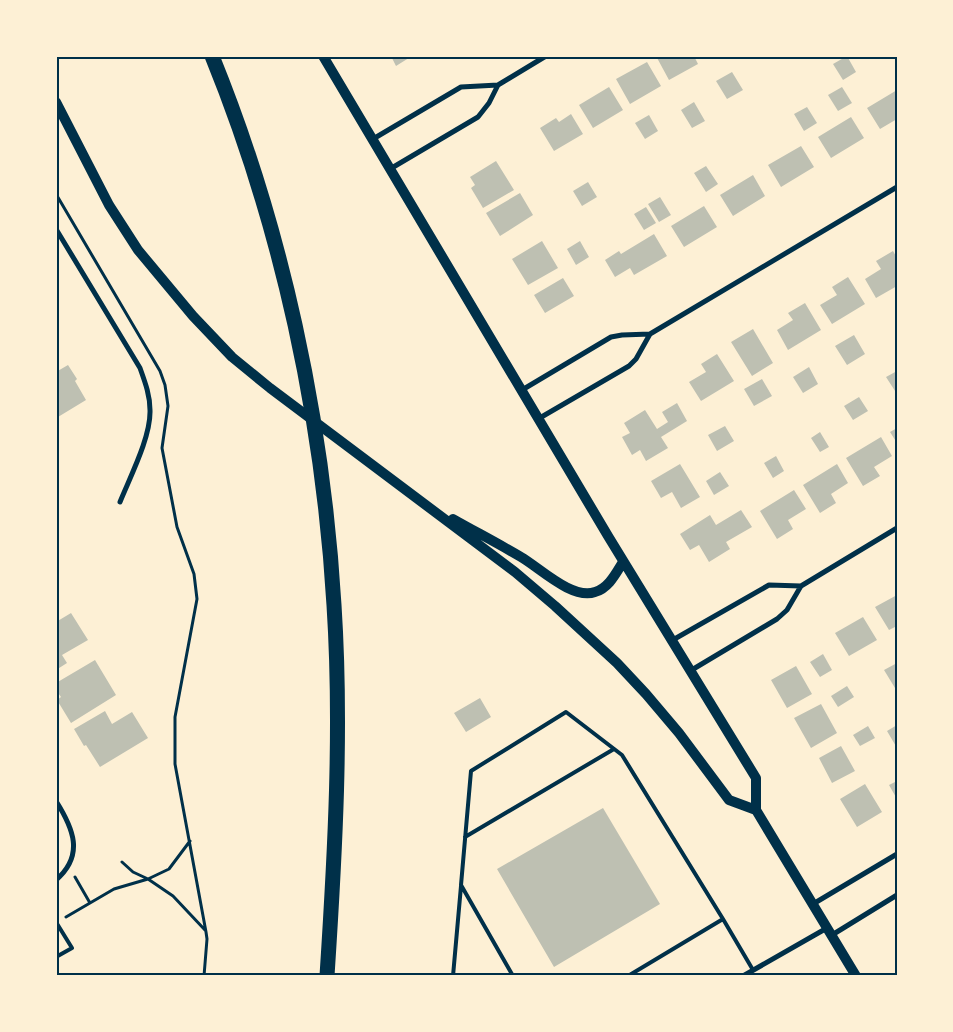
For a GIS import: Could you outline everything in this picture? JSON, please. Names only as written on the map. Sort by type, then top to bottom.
[{"type":"highway","points":[[212,56],[242,139],[278,259],[296,329],[320,467],[334,604],[337,675],[336,797],[327,976]]},
{"type":"main road","points":[[323,56],[623,562],[756,778],[756,810],[856,976]]},
{"type":"main road","points":[[56,102],[109,205],[138,250],[193,316],[232,357],[270,388],[515,572],[588,635],[646,694],[730,800],[756,810]]},
{"type":"main road","points":[[411,495],[523,558],[558,583],[579,592],[587,594],[600,590],[612,580],[623,562]]},
{"type":"street","points":[[372,139],[461,86],[498,85],[546,56]]},
{"type":"street","points":[[390,169],[478,117],[489,103],[498,85]]},
{"type":"street","points":[[522,390],[612,337],[650,334],[897,187]]},
{"type":"street","points":[[56,229],[140,368],[146,384],[150,412],[147,434],[120,502]]},
{"type":"street","points":[[538,420],[629,366],[636,359],[650,334]]},
{"type":"street","points":[[690,671],[777,619],[787,610],[801,586],[897,528]]},
{"type":"street","points":[[671,641],[769,585],[801,586]]},
{"type":"street","points":[[56,801],[71,829],[74,848],[68,866],[56,880]]},
{"type":"street","points":[[813,904],[897,854]]},
{"type":"street","points":[[743,976],[897,895]]},
{"type":"lane","points":[[453,976],[471,771],[566,712],[622,755],[753,970]]},
{"type":"lane","points":[[465,837],[614,749]]},
{"type":"lane","points":[[461,885],[513,976]]},
{"type":"lane","points":[[628,976],[723,918]]},
{"type":"lane","points":[[56,922],[72,948],[56,957]]},
{"type":"path","points":[[56,194],[160,371],[165,385],[166,414],[162,448],[177,527],[194,574],[197,599],[175,717],[175,764],[206,932],[204,976]]},
{"type":"path","points":[[67,916],[114,889],[148,879],[169,870],[190,841]]},
{"type":"path","points":[[122,862],[133,872],[148,879],[173,896],[206,932]]},
{"type":"path","points":[[76,880],[90,903]]},
{"type":"building","points":[[391,56],[412,56],[396,66]]},
{"type":"building","points":[[656,56],[694,56],[698,64],[669,80]]},
{"type":"building","points":[[847,56],[856,72],[843,80],[833,64]]},
{"type":"building","points":[[647,62],[661,86],[630,104],[616,79]]},
{"type":"building","points":[[732,72],[743,90],[727,99],[716,81]]},
{"type":"building","points":[[609,87],[623,110],[593,128],[579,105]]},
{"type":"building","points":[[842,87],[852,103],[838,111],[828,95]]},
{"type":"building","points":[[897,90],[897,119],[880,129],[867,108]]},
{"type":"building","points":[[694,102],[705,121],[692,128],[681,110]]},
{"type":"building","points":[[807,107],[817,123],[804,131],[794,114]]},
{"type":"building","points":[[571,114],[583,134],[554,151],[540,128],[556,118],[559,122]]},
{"type":"building","points":[[649,115],[658,131],[645,139],[635,123]]},
{"type":"building","points":[[851,117],[864,138],[831,158],[818,137]]},
{"type":"building","points":[[801,146],[814,167],[781,187],[768,165]]},
{"type":"building","points":[[496,161],[514,190],[483,208],[471,188],[475,185],[470,177]]},
{"type":"building","points":[[706,166],[718,184],[706,192],[694,173]]},
{"type":"building","points":[[753,175],[765,196],[733,216],[720,195]]},
{"type":"building","points":[[588,182],[597,197],[582,206],[573,191]]},
{"type":"building","points":[[520,193],[533,215],[500,236],[486,213]]},
{"type":"building","points":[[660,197],[671,215],[659,222],[648,204]]},
{"type":"building","points":[[704,206],[717,227],[684,247],[671,226]]},
{"type":"building","points":[[646,207],[656,223],[644,230],[634,214]]},
{"type":"building","points":[[654,234],[667,256],[634,275],[630,268],[615,277],[605,260],[619,251],[621,254]]},
{"type":"building","points":[[542,241],[558,268],[528,285],[512,259]]},
{"type":"building","points":[[580,241],[589,257],[576,265],[567,249]]},
{"type":"building","points":[[893,251],[897,258],[897,286],[876,298],[865,279],[881,269],[876,261]]},
{"type":"building","points":[[848,277],[865,304],[832,324],[820,305],[837,295],[832,287]]},
{"type":"building","points":[[563,278],[574,296],[545,313],[534,295]]},
{"type":"building","points":[[805,303],[821,330],[788,350],[777,330],[793,320],[788,313]]},
{"type":"building","points":[[753,329],[773,363],[752,376],[731,342]]},
{"type":"building","points":[[854,335],[865,354],[847,365],[835,346]]},
{"type":"building","points":[[717,354],[734,381],[701,401],[689,382],[706,372],[701,364]]},
{"type":"building","points":[[68,365],[77,379],[75,381],[86,400],[58,417],[56,415],[56,372]]},
{"type":"building","points":[[809,367],[818,384],[803,393],[793,377]]},
{"type":"building","points":[[897,371],[897,394],[886,377]]},
{"type":"building","points":[[762,379],[772,396],[754,406],[744,389]]},
{"type":"building","points":[[859,397],[868,411],[853,420],[844,406]]},
{"type":"building","points":[[677,403],[687,421],[661,437],[668,448],[646,461],[640,450],[632,455],[622,437],[630,433],[624,423],[645,410],[657,429],[668,422],[662,412]]},
{"type":"building","points":[[725,426],[734,441],[717,451],[708,435]]},
{"type":"building","points":[[897,428],[897,443],[890,432]]},
{"type":"building","points":[[820,432],[829,447],[820,452],[811,438]]},
{"type":"building","points":[[881,437],[892,456],[874,467],[880,476],[863,486],[846,458]]},
{"type":"building","points":[[776,456],[784,471],[773,478],[764,463]]},
{"type":"building","points":[[680,464],[700,497],[681,508],[672,492],[661,498],[651,481]]},
{"type":"building","points":[[837,464],[848,483],[831,494],[836,503],[820,513],[803,485]]},
{"type":"building","points":[[720,472],[729,486],[714,495],[706,481]]},
{"type":"building","points":[[794,490],[806,509],[788,520],[793,529],[777,539],[760,511]]},
{"type":"building","points":[[741,510],[752,527],[726,542],[730,549],[709,562],[699,545],[690,550],[680,534],[710,515],[716,525]]},
{"type":"building","points":[[897,595],[897,626],[889,630],[875,607]]},
{"type":"building","points":[[71,613],[88,640],[62,655],[67,663],[56,670],[56,622]]},
{"type":"building","points":[[863,617],[877,640],[849,656],[835,633]]},
{"type":"building","points":[[823,654],[832,670],[820,677],[810,662]]},
{"type":"building","points":[[95,660],[116,695],[71,723],[57,700],[61,697],[56,690],[56,683]]},
{"type":"building","points":[[897,663],[897,687],[895,688],[884,670]]},
{"type":"building","points":[[796,666],[812,694],[787,708],[771,680]]},
{"type":"building","points":[[847,686],[854,697],[838,707],[831,696]]},
{"type":"building","points":[[480,698],[491,717],[466,732],[454,713]]},
{"type":"building","points":[[821,704],[837,733],[811,748],[794,718]]},
{"type":"building","points":[[105,711],[112,724],[132,712],[148,738],[100,767],[74,729]]},
{"type":"building","points":[[897,725],[897,748],[887,731]]},
{"type":"building","points":[[868,726],[875,738],[860,746],[853,735]]},
{"type":"building","points":[[841,746],[855,771],[832,783],[819,758]]},
{"type":"building","points":[[897,781],[897,799],[889,785]]},
{"type":"building","points":[[865,784],[882,812],[857,827],[840,799]]},
{"type":"building","points":[[603,808],[660,904],[554,967],[497,869]]}]
